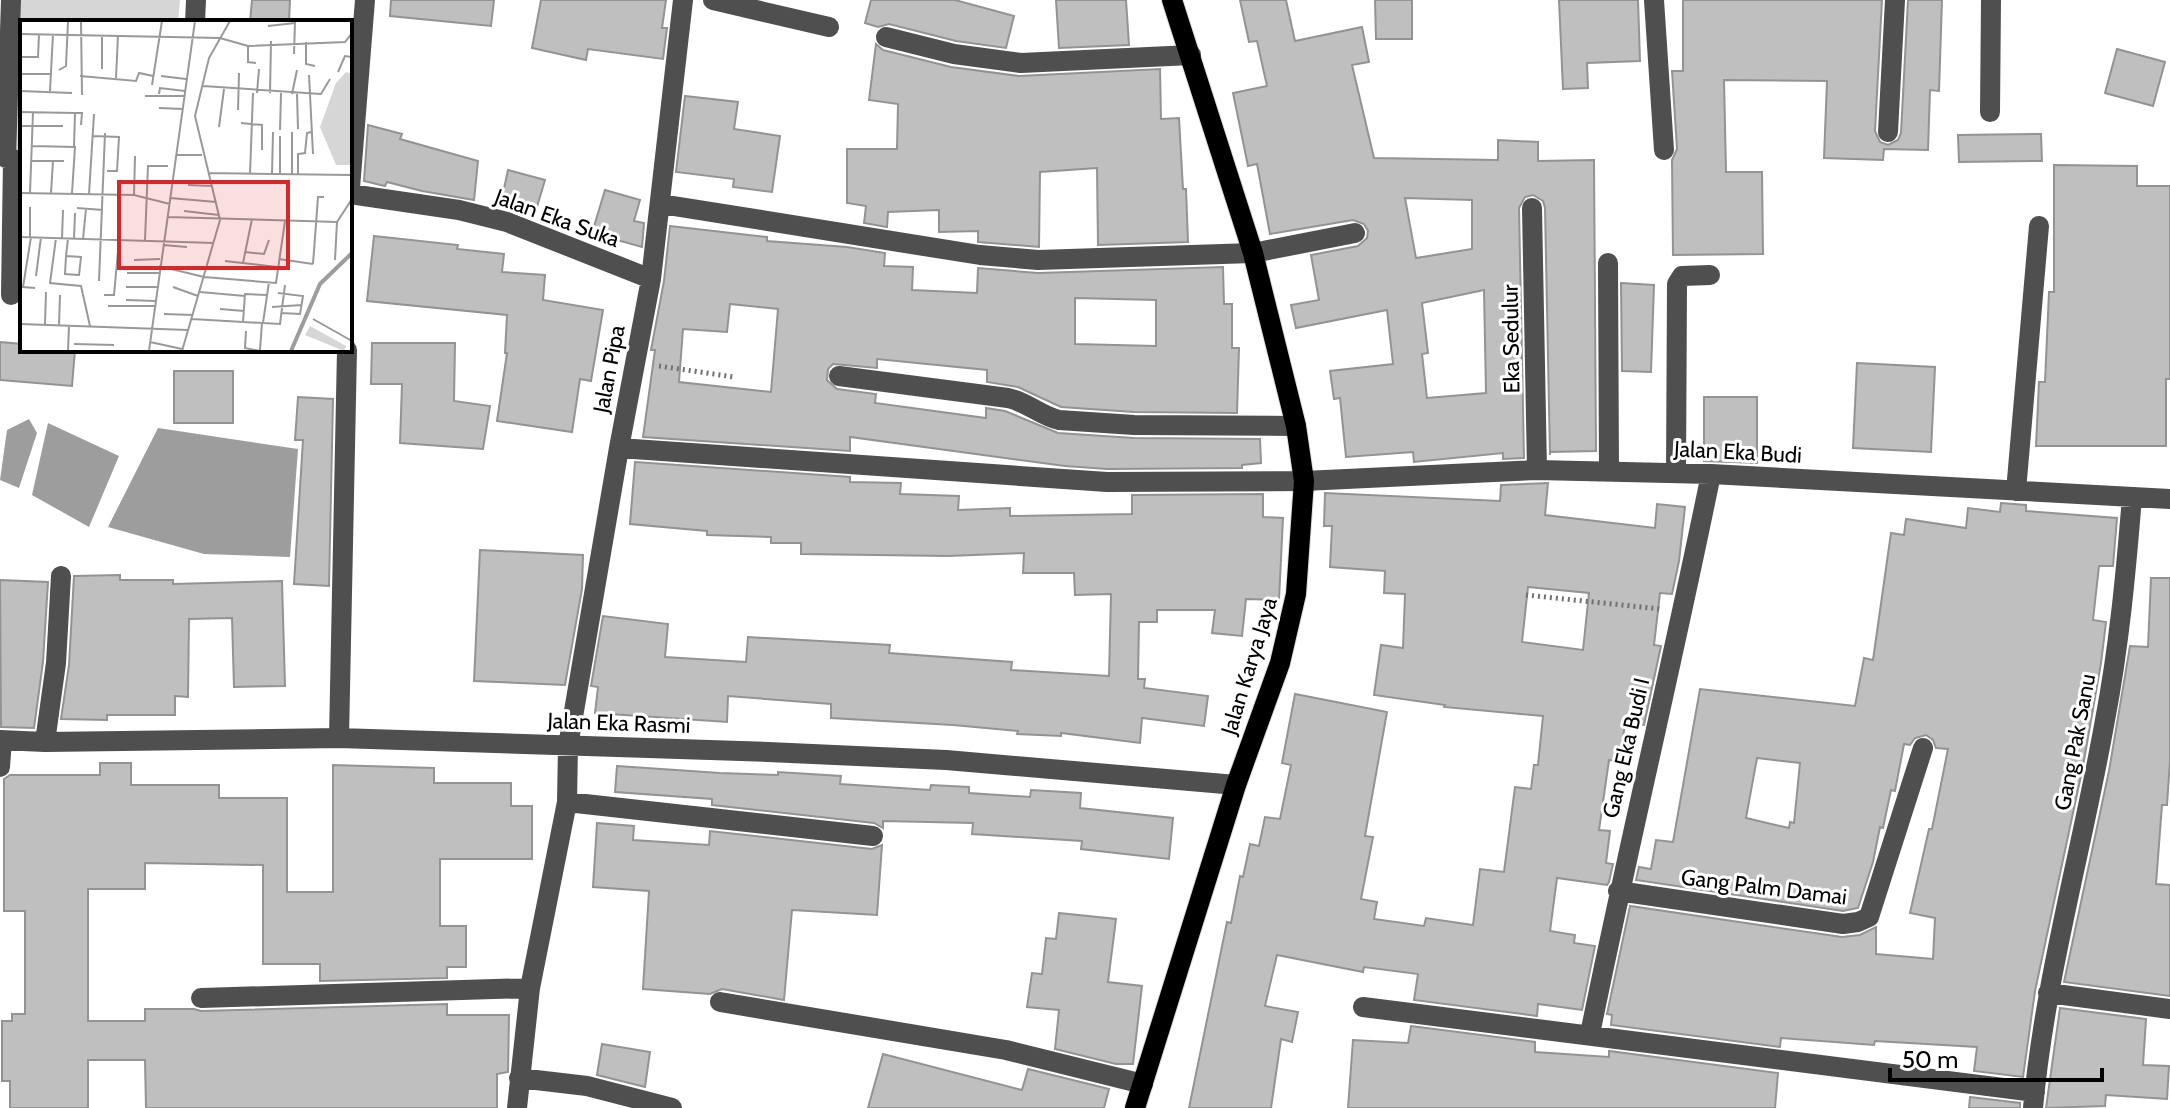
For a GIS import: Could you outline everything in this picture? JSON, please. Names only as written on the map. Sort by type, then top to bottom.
[{"type":"main road","name":"Jalan Karya Jaya","points":[[1135,1108],[1236,785],[1280,663],[1296,594],[1304,481],[1296,426],[1253,253],[1172,0]]},
{"type":"street","points":[[11,0],[11,295]]},
{"type":"street","points":[[195,20],[196,0]]},
{"type":"street","points":[[352,163],[365,0]]},
{"type":"street","name":"Jalan Pipa","points":[[517,1108],[530,988],[567,802],[568,746],[651,279],[683,0]]},
{"type":"street","points":[[713,0],[829,27]]},
{"type":"street","points":[[1654,0],[1664,150]]},
{"type":"street","points":[[1888,132],[1895,0]]},
{"type":"street","points":[[1990,112],[1991,0]]},
{"type":"street","points":[[886,37],[954,54],[1021,63],[1191,55]]},
{"type":"street","name":"Jalan Eka Suka","points":[[352,194],[459,210],[507,222],[651,279]]},
{"type":"street","points":[[661,204],[890,242],[1009,258],[1068,260],[1253,253],[1355,233]]},
{"type":"street","name":"Eka Sedulur","points":[[1532,208],[1537,470]]},
{"type":"street","points":[[2016,491],[2039,226]]},
{"type":"street","points":[[1608,263],[1609,471]]},
{"type":"street","points":[[1676,473],[1677,284],[1682,276],[1710,275]]},
{"type":"street","points":[[339,738],[347,352]]},
{"type":"street","points":[[839,376],[1008,398],[1023,401],[1050,418],[1059,420],[1134,425],[1296,426]]},
{"type":"street","name":"Jalan Eka Budi","points":[[619,448],[1107,482],[1304,481],[1537,470],[1609,471],[2170,499]]},
{"type":"street","name":"Gang Eka Budi I","points":[[1590,1034],[1618,891],[1683,612],[1711,474]]},
{"type":"street","name":"Gang Pak Sanu","points":[[2034,1100],[2048,993],[2106,720],[2123,606],[2132,497]]},
{"type":"street","points":[[45,742],[56,663],[61,576]]},
{"type":"street","name":"Jalan Eka Rasmi","points":[[1,740],[339,738],[568,746],[946,760],[1236,785]]},
{"type":"street","points":[[0,767],[1,740]]},
{"type":"street","name":"Gang Palm Damai","points":[[1618,891],[1843,924],[1869,917],[1923,748]]},
{"type":"street","points":[[567,802],[873,836]]},
{"type":"street","points":[[201,998],[530,988]]},
{"type":"street","points":[[2048,993],[2170,1009]]},
{"type":"street","points":[[720,1002],[1006,1050],[1143,1084]]},
{"type":"street","points":[[1363,1007],[1590,1034],[2034,1100]]},
{"type":"street","points":[[519,1078],[587,1086],[672,1108]]},
{"type":"path","points":[[634,362],[734,377]]},
{"type":"path","points":[[1526,595],[1683,612]]},
{"type":"shaded area","points":[[19,0],[180,0],[178,20],[20,20],[20,157],[11,157]]},
{"type":"shaded area","points":[[29,419],[37,433],[19,488],[0,480],[7,430]]},
{"type":"shaded area","points":[[48,423],[119,456],[89,527],[32,495]]},
{"type":"shaded area","points":[[158,428],[298,449],[290,557],[204,554],[108,527]]},
{"type":"building","points":[[252,0],[290,0],[289,20],[250,20]]},
{"type":"building","points":[[391,0],[494,0],[491,26],[390,16]]},
{"type":"building","points":[[541,0],[666,0],[662,28],[667,28],[663,59],[588,49],[586,60],[532,48]]},
{"type":"building","points":[[871,0],[955,0],[1014,16],[1006,48],[956,41],[889,24],[878,27],[865,23]]},
{"type":"building","points":[[1056,0],[1126,0],[1129,45],[1059,48]]},
{"type":"building","points":[[1240,0],[1286,0],[1295,41],[1362,27],[1369,62],[1352,65],[1374,158],[1498,160],[1498,140],[1538,142],[1538,161],[1594,160],[1596,451],[1550,452],[1550,455],[1545,208],[1543,201],[1533,195],[1525,197],[1519,208],[1524,458],[1503,459],[1503,453],[1414,462],[1413,452],[1346,457],[1340,398],[1334,399],[1330,371],[1393,364],[1387,310],[1296,328],[1291,305],[1319,300],[1311,255],[1358,246],[1367,238],[1368,231],[1364,224],[1353,220],[1270,234],[1257,164],[1248,166],[1233,93],[1267,86],[1257,41],[1249,42]],"holes":[[[1405,198],[1472,200],[1472,249],[1416,258]],[[1484,290],[1486,393],[1427,398],[1422,354],[1428,353],[1422,303]]]},
{"type":"building","points":[[1375,0],[1412,0],[1412,39],[1376,39]]},
{"type":"building","points":[[1559,0],[1638,0],[1640,61],[1587,63],[1588,88],[1563,89]]},
{"type":"building","points":[[1683,0],[1882,0],[1875,131],[1880,142],[1888,145],[1898,140],[1901,133],[1908,0],[1942,0],[1939,91],[1930,90],[1928,150],[1884,149],[1883,160],[1824,158],[1827,81],[1724,80],[1726,172],[1762,172],[1763,254],[1673,255],[1672,160],[1677,149],[1672,71],[1683,71]]},
{"type":"building","points":[[876,44],[883,50],[951,67],[1019,76],[1160,69],[1161,119],[1179,118],[1188,242],[1098,245],[1097,168],[1040,172],[1039,247],[978,242],[978,231],[939,232],[939,210],[888,212],[887,227],[864,223],[866,206],[847,203],[847,149],[897,149],[898,104],[869,100]]},
{"type":"building","points":[[2117,49],[2165,62],[2153,106],[2105,93]]},
{"type":"building","points":[[685,96],[738,102],[734,129],[780,136],[772,192],[733,187],[734,179],[676,172]]},
{"type":"building","points":[[368,125],[402,134],[400,139],[478,161],[474,200],[387,182],[385,186],[364,181]]},
{"type":"building","points":[[2041,134],[2042,161],[1959,162],[1958,135]]},
{"type":"building","points":[[2054,165],[2137,166],[2137,186],[2170,186],[2170,379],[2166,379],[2166,446],[2036,446],[2039,382],[2045,382],[2049,292],[2054,292]]},
{"type":"building","points":[[508,170],[545,180],[534,217],[500,207]]},
{"type":"building","points":[[605,190],[640,200],[634,221],[644,223],[642,247],[592,233]]},
{"type":"building","points":[[670,226],[767,237],[767,241],[885,253],[884,266],[913,267],[912,290],[977,293],[978,268],[1038,273],[1223,267],[1224,304],[1232,304],[1232,348],[1239,348],[1237,413],[1134,412],[1061,407],[1018,387],[987,382],[987,370],[877,359],[877,368],[833,364],[828,369],[827,380],[837,389],[876,394],[875,403],[986,418],[986,408],[1005,411],[1058,433],[1134,438],[1260,439],[1261,463],[1242,465],[1242,468],[1107,469],[850,437],[850,451],[643,437],[655,350],[651,350]],"holes":[[[1075,298],[1156,300],[1156,346],[1075,344]],[[730,304],[778,309],[771,392],[679,382],[683,329],[727,332]]]},
{"type":"building","points":[[374,236],[458,245],[457,249],[504,254],[502,272],[545,275],[543,300],[603,310],[591,381],[580,379],[572,432],[497,421],[507,353],[507,315],[367,301]]},
{"type":"building","points":[[1621,283],[1654,285],[1651,372],[1622,371]]},
{"type":"building","points":[[0,342],[20,344],[20,352],[75,352],[72,386],[0,380]]},
{"type":"building","points":[[372,343],[455,343],[454,401],[490,406],[483,449],[400,443],[402,384],[371,384]]},
{"type":"building","points":[[1857,363],[1935,367],[1931,452],[1853,448]]},
{"type":"building","points":[[174,371],[233,371],[233,423],[174,423]]},
{"type":"building","points":[[298,397],[333,399],[329,586],[294,584],[303,440],[295,440]]},
{"type":"building","points":[[1704,397],[1757,397],[1757,463],[1704,461]]},
{"type":"building","points":[[635,462],[850,477],[850,482],[901,483],[900,494],[959,496],[958,510],[1010,508],[1010,516],[1132,514],[1132,495],[1263,494],[1263,517],[1283,518],[1279,600],[1246,599],[1242,636],[1212,633],[1215,610],[1157,610],[1157,622],[1139,622],[1138,679],[1145,679],[1144,688],[1208,696],[1204,726],[1142,718],[1140,743],[1061,733],[1061,736],[1017,734],[1018,731],[953,725],[831,718],[831,704],[728,696],[727,722],[595,713],[598,687],[591,686],[603,616],[668,624],[665,657],[746,662],[748,637],[890,645],[889,653],[1012,662],[1011,670],[1109,676],[1111,594],[1075,595],[1074,573],[1023,573],[1024,553],[948,556],[801,554],[801,543],[771,543],[771,537],[707,535],[707,531],[630,524]]},
{"type":"building","points":[[1548,483],[1545,515],[1655,528],[1657,504],[1685,507],[1672,594],[1660,593],[1654,645],[1661,646],[1644,725],[1625,723],[1620,761],[1609,760],[1599,830],[1610,831],[1606,863],[1613,864],[1609,882],[1607,885],[1557,878],[1550,931],[1575,935],[1574,943],[1595,946],[1582,1010],[1538,1004],[1537,1016],[1414,1000],[1418,974],[1364,967],[1363,972],[1277,955],[1265,1006],[1298,1012],[1292,1042],[1281,1039],[1271,1108],[1189,1108],[1227,922],[1231,923],[1250,844],[1259,846],[1265,817],[1280,819],[1291,765],[1282,763],[1295,694],[1387,712],[1365,836],[1373,837],[1361,899],[1377,902],[1374,919],[1424,926],[1426,918],[1473,925],[1480,869],[1504,872],[1515,787],[1531,789],[1534,765],[1538,765],[1543,716],[1444,707],[1374,695],[1381,645],[1403,648],[1405,594],[1384,593],[1385,571],[1330,567],[1332,526],[1324,526],[1325,493],[1500,501],[1501,485]],"holes":[[[1528,587],[1589,593],[1583,650],[1522,642]]]},
{"type":"building","points":[[2001,503],[2026,505],[2026,511],[2117,518],[2113,566],[2099,566],[2093,620],[2106,622],[2101,663],[2083,766],[2035,991],[2023,1077],[1974,1071],[1977,1047],[1875,1041],[1874,1045],[1781,1038],[1780,1047],[1611,1025],[1612,1015],[1607,1014],[1630,906],[1842,937],[1860,935],[1876,927],[1876,954],[1933,959],[1935,918],[1910,913],[1929,829],[1932,829],[1948,749],[1936,748],[1933,740],[1926,735],[1915,738],[1910,745],[1904,744],[1895,791],[1891,790],[1883,828],[1880,827],[1873,862],[1858,908],[1843,911],[1636,880],[1639,867],[1651,869],[1656,840],[1673,842],[1700,689],[1855,706],[1864,658],[1873,660],[1891,533],[1904,535],[1906,519],[1966,528],[1968,508],[2000,512]],"holes":[[[1757,758],[1800,763],[1794,823],[1790,822],[1789,828],[1746,818]]]},
{"type":"building","points":[[480,550],[583,555],[582,589],[565,685],[474,681]]},
{"type":"building","points":[[120,575],[120,580],[173,580],[173,584],[282,581],[285,686],[234,687],[232,618],[189,619],[188,697],[175,696],[175,715],[107,715],[107,720],[61,719],[69,665],[74,576]]},
{"type":"building","points":[[2151,578],[2170,578],[2170,761],[2167,805],[2162,805],[2156,884],[2170,885],[2170,996],[2064,982],[2109,771],[2130,646],[2148,647]]},
{"type":"building","points":[[0,580],[48,582],[43,662],[34,728],[1,727]]},
{"type":"building","points":[[100,763],[131,763],[131,785],[219,785],[219,798],[287,798],[287,892],[333,892],[333,765],[434,768],[434,783],[511,783],[511,806],[532,806],[532,859],[440,859],[440,926],[466,926],[466,967],[447,967],[447,978],[320,981],[320,964],[263,964],[263,865],[145,863],[145,889],[88,889],[88,1021],[145,1021],[145,1009],[201,1011],[447,1004],[447,1015],[509,1015],[508,1072],[497,1074],[497,1108],[146,1108],[145,1060],[88,1060],[88,1108],[10,1108],[10,1081],[2,1081],[2,1021],[12,1021],[12,1014],[25,1014],[25,911],[4,911],[4,779],[10,775],[100,775]]},
{"type":"building","points":[[617,766],[841,776],[840,784],[930,790],[931,785],[969,787],[969,793],[1030,797],[1031,790],[1081,793],[1080,808],[1173,818],[1169,859],[1081,849],[1082,841],[972,834],[973,823],[883,821],[883,828],[874,823],[712,805],[712,799],[615,792]]},
{"type":"building","points":[[597,823],[634,826],[633,840],[709,845],[710,831],[872,849],[882,845],[877,915],[792,910],[784,1000],[722,989],[710,994],[643,989],[649,891],[593,887]]},
{"type":"building","points":[[1059,913],[1116,919],[1108,982],[1142,986],[1133,1064],[1116,1064],[1055,1049],[1059,1010],[1027,1007],[1032,973],[1042,974],[1046,938],[1056,939]]},
{"type":"building","points":[[2060,1008],[2146,1019],[2143,1065],[2169,1066],[2167,1099],[2106,1095],[2105,1106],[2046,1108]]},
{"type":"building","points":[[1411,1026],[1535,1042],[1535,1052],[1609,1057],[1609,1051],[1778,1073],[1775,1108],[1348,1108],[1353,1040],[1408,1043]]},
{"type":"building","points":[[602,1044],[650,1052],[645,1087],[597,1075]]},
{"type":"building","points":[[883,1054],[1022,1090],[1028,1069],[1109,1089],[1104,1108],[868,1108]]},
{"type":"building","points":[[1970,1097],[2020,1103],[2020,1108],[1969,1108]]}]
